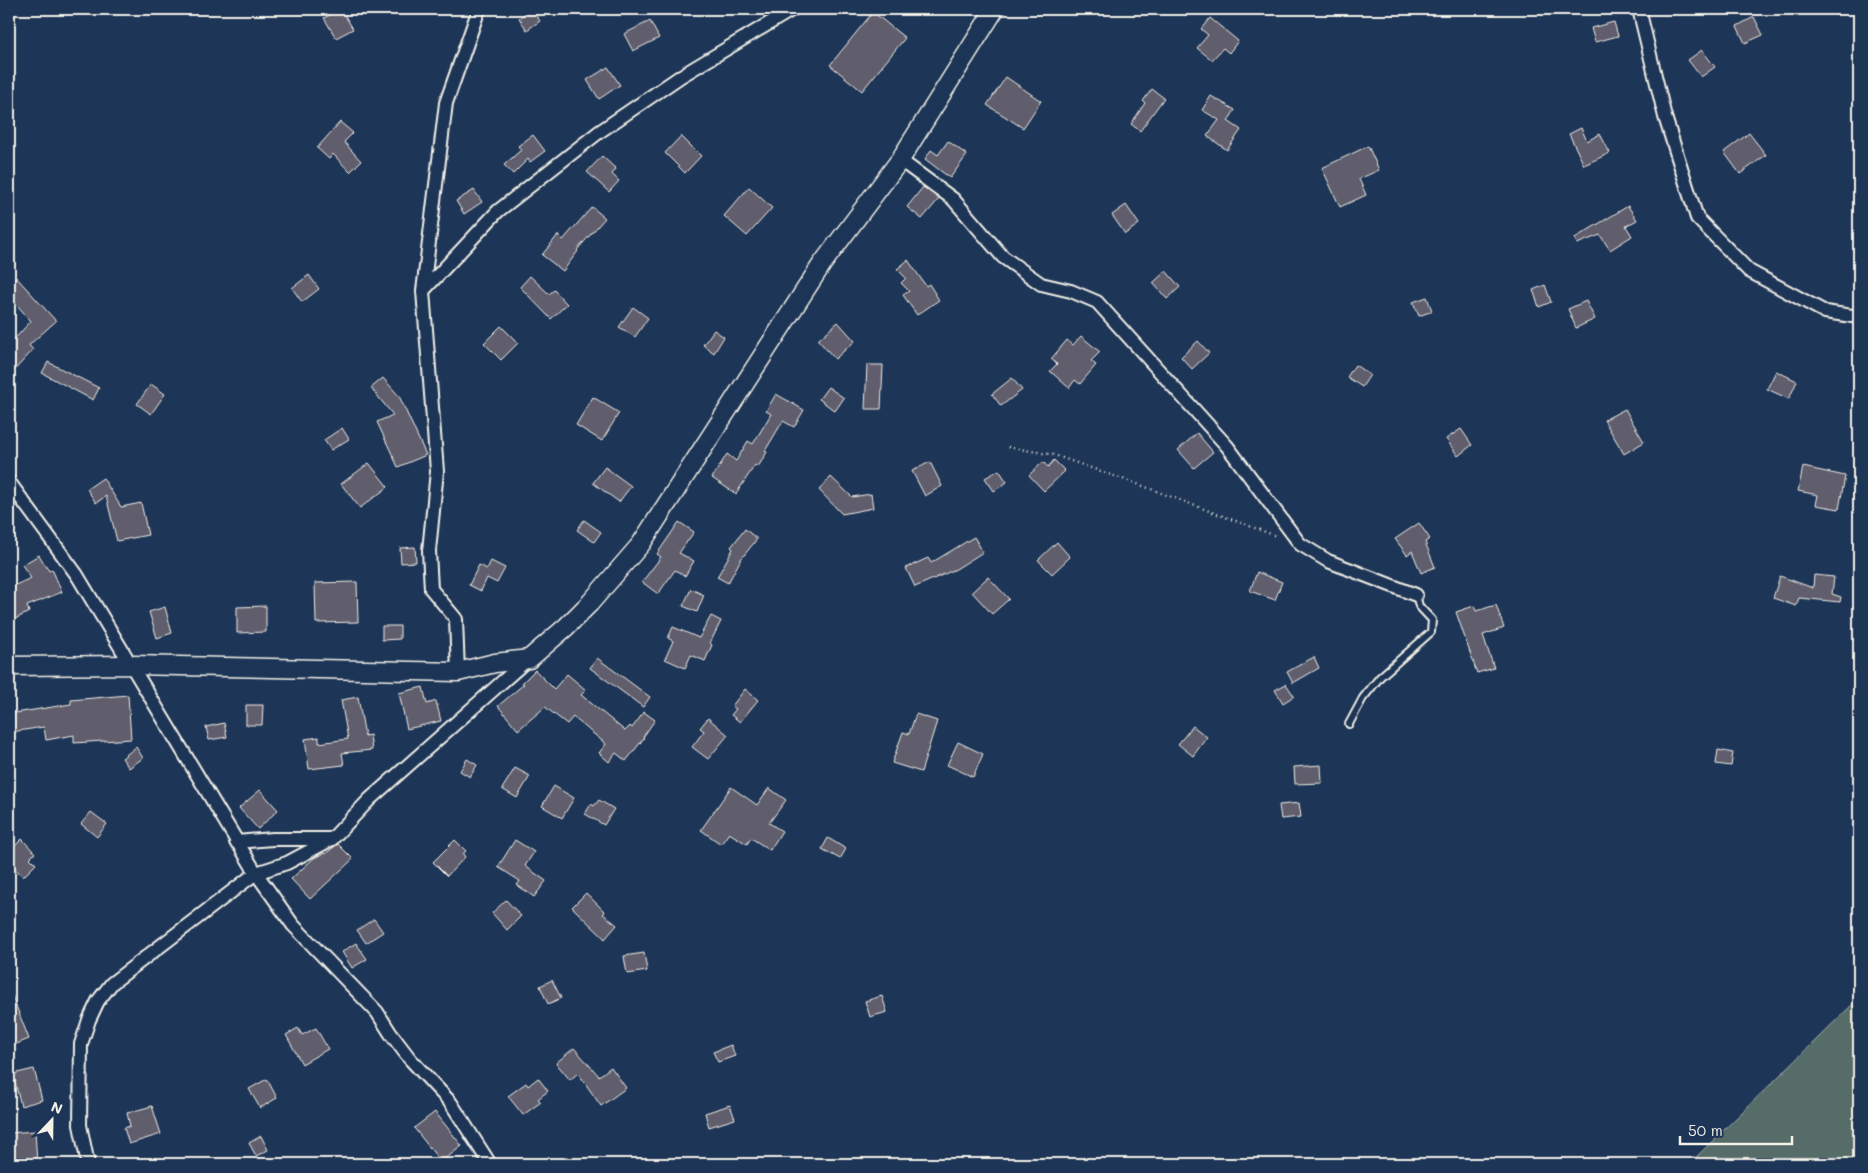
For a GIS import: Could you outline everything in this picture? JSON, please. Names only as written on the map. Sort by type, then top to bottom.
[{"type":"street","points":[[458,672],[456,620],[431,589],[429,551],[437,470],[423,291],[446,103],[479,9]]},
{"type":"street","points":[[423,291],[498,211],[599,132],[681,76],[793,9]]},
{"type":"street","points":[[88,1164],[80,1125],[81,1044],[88,1020],[98,1001],[112,983],[256,873],[288,863],[332,839],[370,799],[566,627],[590,603],[641,544],[822,264],[900,160],[995,9]]},
{"type":"street","points":[[1639,9],[1665,117],[1697,218],[1749,271],[1825,312],[1859,317]]},
{"type":"street","points":[[900,160],[953,199],[1003,257],[1041,284],[1071,291],[1097,302],[1227,446],[1300,544],[1328,561],[1416,595]]},
{"type":"street","points":[[9,482],[76,575],[256,873],[293,925],[377,1012],[410,1059],[451,1103],[490,1164]]},
{"type":"street","points":[[9,666],[132,665],[458,672],[495,663],[528,659]]},
{"type":"street","points":[[236,842],[273,838],[332,839]]},
{"type":"lane","points":[[1349,724],[1364,698],[1380,677],[1431,632],[1432,620],[1419,606],[1416,595]]},
{"type":"path","points":[[1008,447],[1054,455],[1300,544]]},
{"type":"green space","points":[[1859,998],[1859,1164],[1689,1164]]},
{"type":"building","points":[[341,9],[353,29],[336,38],[324,18]]},
{"type":"building","points":[[531,9],[540,21],[527,30],[519,18]]},
{"type":"building","points":[[873,12],[905,38],[862,91],[830,65]]},
{"type":"building","points":[[1754,17],[1763,35],[1745,43],[1737,26]]},
{"type":"building","points":[[1210,18],[1238,41],[1229,53],[1223,48],[1212,60],[1197,48],[1208,35],[1201,29]]},
{"type":"building","points":[[650,21],[659,38],[633,51],[624,34]]},
{"type":"building","points":[[1614,22],[1618,36],[1595,42],[1591,28]]},
{"type":"building","points":[[1702,50],[1715,67],[1701,77],[1688,60]]},
{"type":"building","points":[[608,67],[620,85],[599,99],[587,80]]},
{"type":"building","points":[[1006,77],[1041,101],[1023,128],[987,105]]},
{"type":"building","points":[[1152,89],[1164,98],[1140,131],[1131,124],[1145,103],[1143,101]]},
{"type":"building","points":[[1211,96],[1235,110],[1228,121],[1241,130],[1227,150],[1207,136],[1219,120],[1202,110]]},
{"type":"building","points":[[340,122],[353,133],[344,142],[361,161],[350,172],[333,154],[329,159],[317,148]]},
{"type":"building","points":[[1581,128],[1587,141],[1600,134],[1610,153],[1584,165],[1569,134]]},
{"type":"building","points":[[1749,133],[1766,155],[1740,174],[1724,152]]},
{"type":"building","points":[[533,135],[545,151],[530,162],[528,159],[513,174],[504,165],[521,150],[518,146]]},
{"type":"building","points":[[681,136],[701,156],[685,173],[665,153]]},
{"type":"building","points":[[948,141],[967,155],[950,178],[925,159],[931,150],[938,155]]},
{"type":"building","points":[[1368,146],[1379,170],[1359,179],[1366,195],[1340,207],[1322,168]]},
{"type":"building","points":[[602,156],[616,169],[612,174],[619,181],[609,192],[587,172]]},
{"type":"building","points":[[749,187],[772,208],[747,236],[724,216]]},
{"type":"building","points":[[923,187],[939,199],[922,219],[907,207]]},
{"type":"building","points":[[474,190],[482,202],[464,214],[456,201]]},
{"type":"building","points":[[1126,205],[1139,224],[1125,234],[1112,215]]},
{"type":"building","points":[[1628,206],[1637,220],[1626,226],[1632,236],[1610,250],[1600,235],[1577,244],[1575,238]]},
{"type":"building","points":[[592,207],[605,218],[577,250],[563,271],[542,255],[558,235],[563,240]]},
{"type":"building","points":[[908,260],[926,286],[929,284],[939,300],[917,315],[903,295],[909,291],[901,283],[906,278],[897,269]]},
{"type":"building","points":[[1166,271],[1180,287],[1167,299],[1153,283]]},
{"type":"building","points":[[309,275],[319,289],[302,302],[292,288]]},
{"type":"building","points":[[530,276],[549,294],[554,290],[567,304],[551,319],[520,287]]},
{"type":"building","points":[[16,277],[56,321],[29,345],[33,350],[9,376],[9,345],[31,321],[9,296],[9,283]]},
{"type":"building","points":[[1545,285],[1551,302],[1539,307],[1533,290]]},
{"type":"building","points":[[1427,297],[1432,311],[1419,316],[1413,302]]},
{"type":"building","points":[[1586,301],[1595,319],[1576,328],[1568,309]]},
{"type":"building","points":[[633,307],[648,318],[635,337],[619,327]]},
{"type":"building","points":[[838,322],[855,341],[835,359],[818,340]]},
{"type":"building","points":[[501,326],[518,343],[501,360],[484,343]]},
{"type":"building","points":[[714,330],[724,337],[714,353],[703,345]]},
{"type":"building","points":[[1081,336],[1100,352],[1091,361],[1096,365],[1080,384],[1075,380],[1069,388],[1050,371],[1057,364],[1051,359],[1067,340],[1073,345]]},
{"type":"building","points":[[1198,341],[1209,353],[1192,369],[1181,357]]},
{"type":"building","points":[[48,362],[99,388],[93,400],[42,373]]},
{"type":"building","points":[[867,365],[883,365],[881,409],[865,409]]},
{"type":"building","points":[[1355,365],[1370,375],[1362,387],[1347,377]]},
{"type":"building","points":[[1776,371],[1797,381],[1789,399],[1767,389]]},
{"type":"building","points":[[383,378],[399,396],[426,455],[398,467],[377,422],[393,415],[371,388]]},
{"type":"building","points":[[1012,378],[1022,390],[1001,406],[992,394]]},
{"type":"building","points":[[151,384],[165,394],[151,414],[137,404]]},
{"type":"building","points":[[828,387],[844,398],[835,411],[819,399]]},
{"type":"building","points":[[776,394],[804,410],[794,427],[783,421],[758,467],[755,465],[736,494],[712,478],[727,454],[736,461],[748,441],[753,444],[771,414],[766,411]]},
{"type":"building","points":[[593,397],[619,413],[602,441],[576,425]]},
{"type":"building","points":[[1625,409],[1644,442],[1624,454],[1604,420]]},
{"type":"building","points":[[342,428],[349,439],[331,450],[324,440]]},
{"type":"building","points":[[1461,429],[1472,445],[1458,456],[1446,439]]},
{"type":"building","points":[[1197,433],[1213,452],[1194,468],[1178,450]]},
{"type":"building","points":[[1054,460],[1065,471],[1044,491],[1029,475],[1043,462],[1048,467]]},
{"type":"building","points":[[930,462],[942,486],[925,496],[912,471]]},
{"type":"building","points":[[369,463],[388,487],[360,508],[341,484]]},
{"type":"building","points":[[605,467],[631,486],[619,502],[593,483]]},
{"type":"building","points":[[1803,467],[1845,476],[1839,509],[1816,505],[1818,495],[1798,491]]},
{"type":"building","points":[[999,470],[1007,482],[994,491],[985,478]]},
{"type":"building","points":[[831,477],[852,497],[871,494],[873,508],[842,514],[819,490]]},
{"type":"building","points":[[103,478],[121,507],[141,503],[148,535],[117,541],[106,496],[96,503],[87,489]]},
{"type":"building","points":[[584,520],[601,532],[594,542],[577,530]]},
{"type":"building","points":[[679,522],[694,532],[679,553],[694,561],[685,576],[675,570],[658,594],[642,582],[661,557],[657,554]]},
{"type":"building","points":[[1419,523],[1430,539],[1425,542],[1435,567],[1421,573],[1412,551],[1407,555],[1395,539]]},
{"type":"building","points":[[745,529],[757,539],[741,559],[728,583],[717,577],[733,549],[731,547]]},
{"type":"building","points":[[974,537],[983,552],[956,569],[915,587],[906,568],[928,558],[931,563]]},
{"type":"building","points":[[1057,542],[1070,557],[1052,574],[1038,560]]},
{"type":"building","points":[[415,547],[416,562],[401,563],[400,548]]},
{"type":"building","points":[[39,555],[49,571],[52,569],[62,592],[27,606],[29,612],[9,622],[9,588],[31,578],[22,565]]},
{"type":"building","points":[[491,561],[505,568],[497,583],[487,578],[481,591],[469,585],[479,565],[487,569]]},
{"type":"building","points":[[1257,572],[1282,582],[1275,600],[1250,591]]},
{"type":"building","points":[[1814,575],[1834,577],[1832,594],[1841,597],[1840,602],[1799,598],[1796,606],[1773,598],[1780,576],[1813,588]]},
{"type":"building","points":[[988,577],[1009,599],[992,614],[972,592]]},
{"type":"building","points":[[357,582],[358,622],[316,623],[315,583]]},
{"type":"building","points":[[691,589],[704,595],[697,612],[683,606]]},
{"type":"building","points":[[1496,605],[1504,628],[1483,635],[1494,668],[1477,673],[1456,612],[1474,606],[1476,611]]},
{"type":"building","points":[[266,606],[266,632],[237,633],[237,607]]},
{"type":"building","points":[[165,607],[172,633],[157,638],[149,612]]},
{"type":"building","points":[[711,616],[721,621],[710,643],[712,645],[705,661],[691,655],[685,668],[665,659],[673,641],[668,638],[673,627],[699,638]]},
{"type":"building","points":[[382,626],[400,626],[400,639],[382,640]]},
{"type":"building","points":[[1314,657],[1319,668],[1293,683],[1287,672]]},
{"type":"building","points":[[597,658],[650,697],[643,707],[590,668]]},
{"type":"building","points":[[535,670],[554,689],[567,674],[586,690],[581,695],[625,731],[630,726],[632,728],[644,712],[655,720],[626,761],[616,753],[609,762],[599,753],[606,744],[573,717],[567,724],[545,707],[518,730],[498,706],[524,684],[522,683]]},
{"type":"building","points":[[1286,684],[1294,696],[1283,703],[1275,690]]},
{"type":"building","points":[[423,687],[427,704],[436,701],[441,721],[407,729],[399,693]]},
{"type":"building","points":[[745,689],[758,700],[740,722],[731,715],[736,709],[732,706]]},
{"type":"building","points":[[128,695],[131,739],[74,743],[74,735],[46,740],[44,727],[11,732],[9,714],[71,704],[71,700]]},
{"type":"building","points":[[358,697],[365,736],[370,735],[372,750],[342,753],[344,765],[309,769],[305,739],[319,737],[319,743],[348,739],[341,700]]},
{"type":"building","points":[[246,705],[263,705],[262,725],[246,725]]},
{"type":"building","points":[[916,714],[937,721],[921,772],[892,763],[903,732],[909,734]]},
{"type":"building","points":[[708,718],[728,735],[708,759],[692,747],[704,731],[700,728]]},
{"type":"building","points":[[224,723],[227,737],[209,740],[206,727]]},
{"type":"building","points":[[1193,726],[1207,737],[1193,756],[1178,744]]},
{"type":"building","points":[[958,742],[983,754],[973,777],[947,765]]},
{"type":"building","points":[[136,747],[143,758],[129,768],[122,758]]},
{"type":"building","points":[[1718,750],[1733,753],[1731,766],[1716,764]]},
{"type":"building","points":[[467,759],[477,765],[470,777],[460,771]]},
{"type":"building","points":[[1321,765],[1322,783],[1295,784],[1294,767]]},
{"type":"building","points":[[515,768],[530,776],[517,798],[502,789]]},
{"type":"building","points":[[554,786],[574,798],[562,818],[542,806]]},
{"type":"building","points":[[731,787],[757,805],[769,788],[786,800],[769,823],[782,831],[770,850],[751,838],[747,844],[729,833],[721,844],[701,830]]},
{"type":"building","points":[[260,790],[278,810],[258,829],[239,808]]},
{"type":"building","points":[[599,800],[614,809],[604,825],[585,814],[591,804],[594,806]]},
{"type":"building","points":[[1299,803],[1301,817],[1281,819],[1279,805]]},
{"type":"building","points":[[91,812],[107,824],[97,837],[81,824]]},
{"type":"building","points":[[828,838],[846,849],[840,859],[822,849]]},
{"type":"building","points":[[22,839],[35,853],[30,858],[36,864],[23,877],[9,862],[9,852]]},
{"type":"building","points":[[455,840],[466,851],[463,854],[465,857],[447,876],[433,862]]},
{"type":"building","points":[[515,840],[534,852],[525,866],[546,881],[534,897],[517,885],[520,881],[498,867]]},
{"type":"building","points":[[338,844],[353,859],[310,899],[291,879],[314,858],[325,854]]},
{"type":"building","points":[[586,893],[605,912],[603,914],[617,925],[605,939],[572,907]]},
{"type":"building","points":[[506,900],[521,916],[507,930],[492,913]]},
{"type":"building","points":[[374,919],[383,932],[366,943],[357,930]]},
{"type":"building","points":[[356,943],[367,959],[352,968],[342,952]]},
{"type":"building","points":[[644,953],[647,971],[627,974],[624,956]]},
{"type":"building","points":[[552,980],[561,998],[548,1004],[540,986]]},
{"type":"building","points":[[9,988],[29,1039],[9,1047]]},
{"type":"building","points":[[882,996],[887,1012],[870,1017],[865,1001]]},
{"type":"building","points":[[298,1028],[302,1035],[316,1028],[328,1049],[302,1064],[286,1035]]},
{"type":"building","points":[[731,1045],[735,1056],[718,1062],[713,1052]]},
{"type":"building","points":[[574,1048],[599,1076],[611,1067],[626,1088],[601,1106],[578,1073],[570,1080],[556,1063]]},
{"type":"building","points":[[34,1069],[42,1100],[21,1106],[13,1074]]},
{"type":"building","points":[[538,1078],[548,1091],[538,1099],[541,1102],[523,1115],[508,1096],[526,1083],[528,1086]]},
{"type":"building","points":[[267,1079],[277,1098],[260,1108],[249,1089]]},
{"type":"building","points":[[730,1105],[735,1119],[709,1127],[705,1113]]},
{"type":"building","points":[[152,1106],[161,1134],[129,1144],[124,1128],[130,1126],[127,1113]]},
{"type":"building","points":[[435,1112],[462,1146],[441,1162],[414,1128]]},
{"type":"building","points":[[35,1131],[37,1164],[9,1164],[9,1133]]},
{"type":"building","points":[[261,1136],[268,1150],[256,1156],[249,1143]]}]
